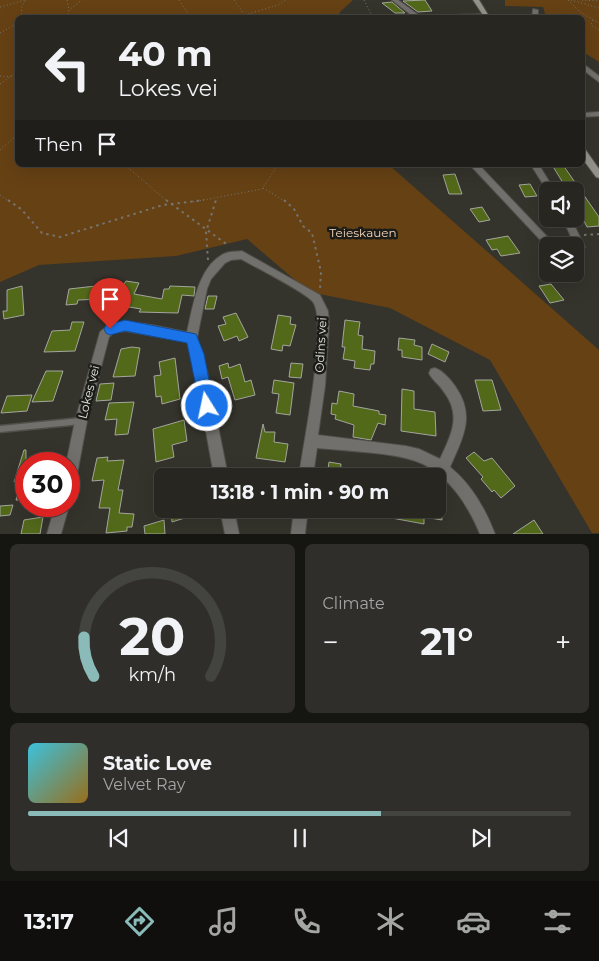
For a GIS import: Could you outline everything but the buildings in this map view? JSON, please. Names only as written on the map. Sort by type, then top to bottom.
[{"type":"main road","points":[[476,0],[487,15]]},
{"type":"main road","points":[[585,155],[599,175]]},
{"type":"street","points":[[399,1],[415,15]]},
{"type":"street","points":[[535,10],[535,15]]},
{"type":"street","points":[[585,68],[599,80]]},
{"type":"street","points":[[585,115],[599,114]]},
{"type":"street","points":[[476,167],[542,237]]},
{"type":"street","points":[[536,167],[545,182]]},
{"type":"street","points":[[572,227],[576,235]]},
{"type":"street","points":[[219,468],[201,371],[191,338],[202,289],[209,273],[222,260],[242,255],[314,297]]},
{"type":"street","name":"Odins vei","points":[[307,468],[312,441],[324,318],[320,304],[314,297]]},
{"type":"street","name":"Lokes vei","points":[[75,452],[102,342],[110,329],[125,326],[191,338]]},
{"type":"street","points":[[435,373],[456,396],[462,419],[442,468]]},
{"type":"street","points":[[312,441],[410,454],[428,459],[441,468]]},
{"type":"street","points":[[446,473],[461,489],[488,534]]},
{"type":"street","points":[[54,534],[59,517]]},
{"type":"street","points":[[229,518],[232,534]]},
{"type":"street","points":[[298,534],[301,518]]},
{"type":"lane","points":[[0,429],[81,421]]},
{"type":"path","points":[[0,7],[26,0]]},
{"type":"path","points":[[21,15],[22,6],[26,0]]},
{"type":"path","points":[[67,0],[68,15]]},
{"type":"path","points":[[69,10],[82,0]]},
{"type":"path","points":[[179,0],[189,15]]},
{"type":"path","points":[[234,0],[245,15],[278,5],[286,0]]},
{"type":"path","points":[[364,0],[372,15]]},
{"type":"path","points":[[568,0],[580,12],[599,23]]},
{"type":"path","points":[[571,0],[599,8]]},
{"type":"path","points":[[582,0],[599,1]]},
{"type":"path","points":[[594,20],[591,25],[599,30]]},
{"type":"path","points":[[0,33],[15,25]]},
{"type":"path","points":[[0,84],[15,73]]},
{"type":"path","points":[[0,76],[15,77]]},
{"type":"path","points":[[0,150],[15,137]]},
{"type":"path","points":[[127,167],[206,232],[226,243],[236,255]]},
{"type":"path","points":[[264,188],[274,167]]},
{"type":"path","points":[[0,195],[22,210],[36,230],[52,237],[71,235],[144,210],[216,199],[264,188],[278,195],[294,209],[303,226],[312,233],[322,282],[320,289],[314,297]]},
{"type":"path","points":[[209,273],[206,232],[216,199]]},
{"type":"path","points":[[576,235],[599,234]]},
{"type":"green space","name":"Teieskauen","points":[[0,0],[353,0],[339,15],[15,15],[15,167],[391,167],[599,350],[599,533],[592,533],[490,360],[390,308],[309,292],[247,239],[176,256],[39,265],[0,282]]},
{"type":"green space","points":[[505,0],[599,0],[599,62],[585,53],[585,15],[545,15],[543,7],[505,6]]},
{"type":"route","points":[[110,329],[125,326],[191,338],[201,371],[207,406]]}]
